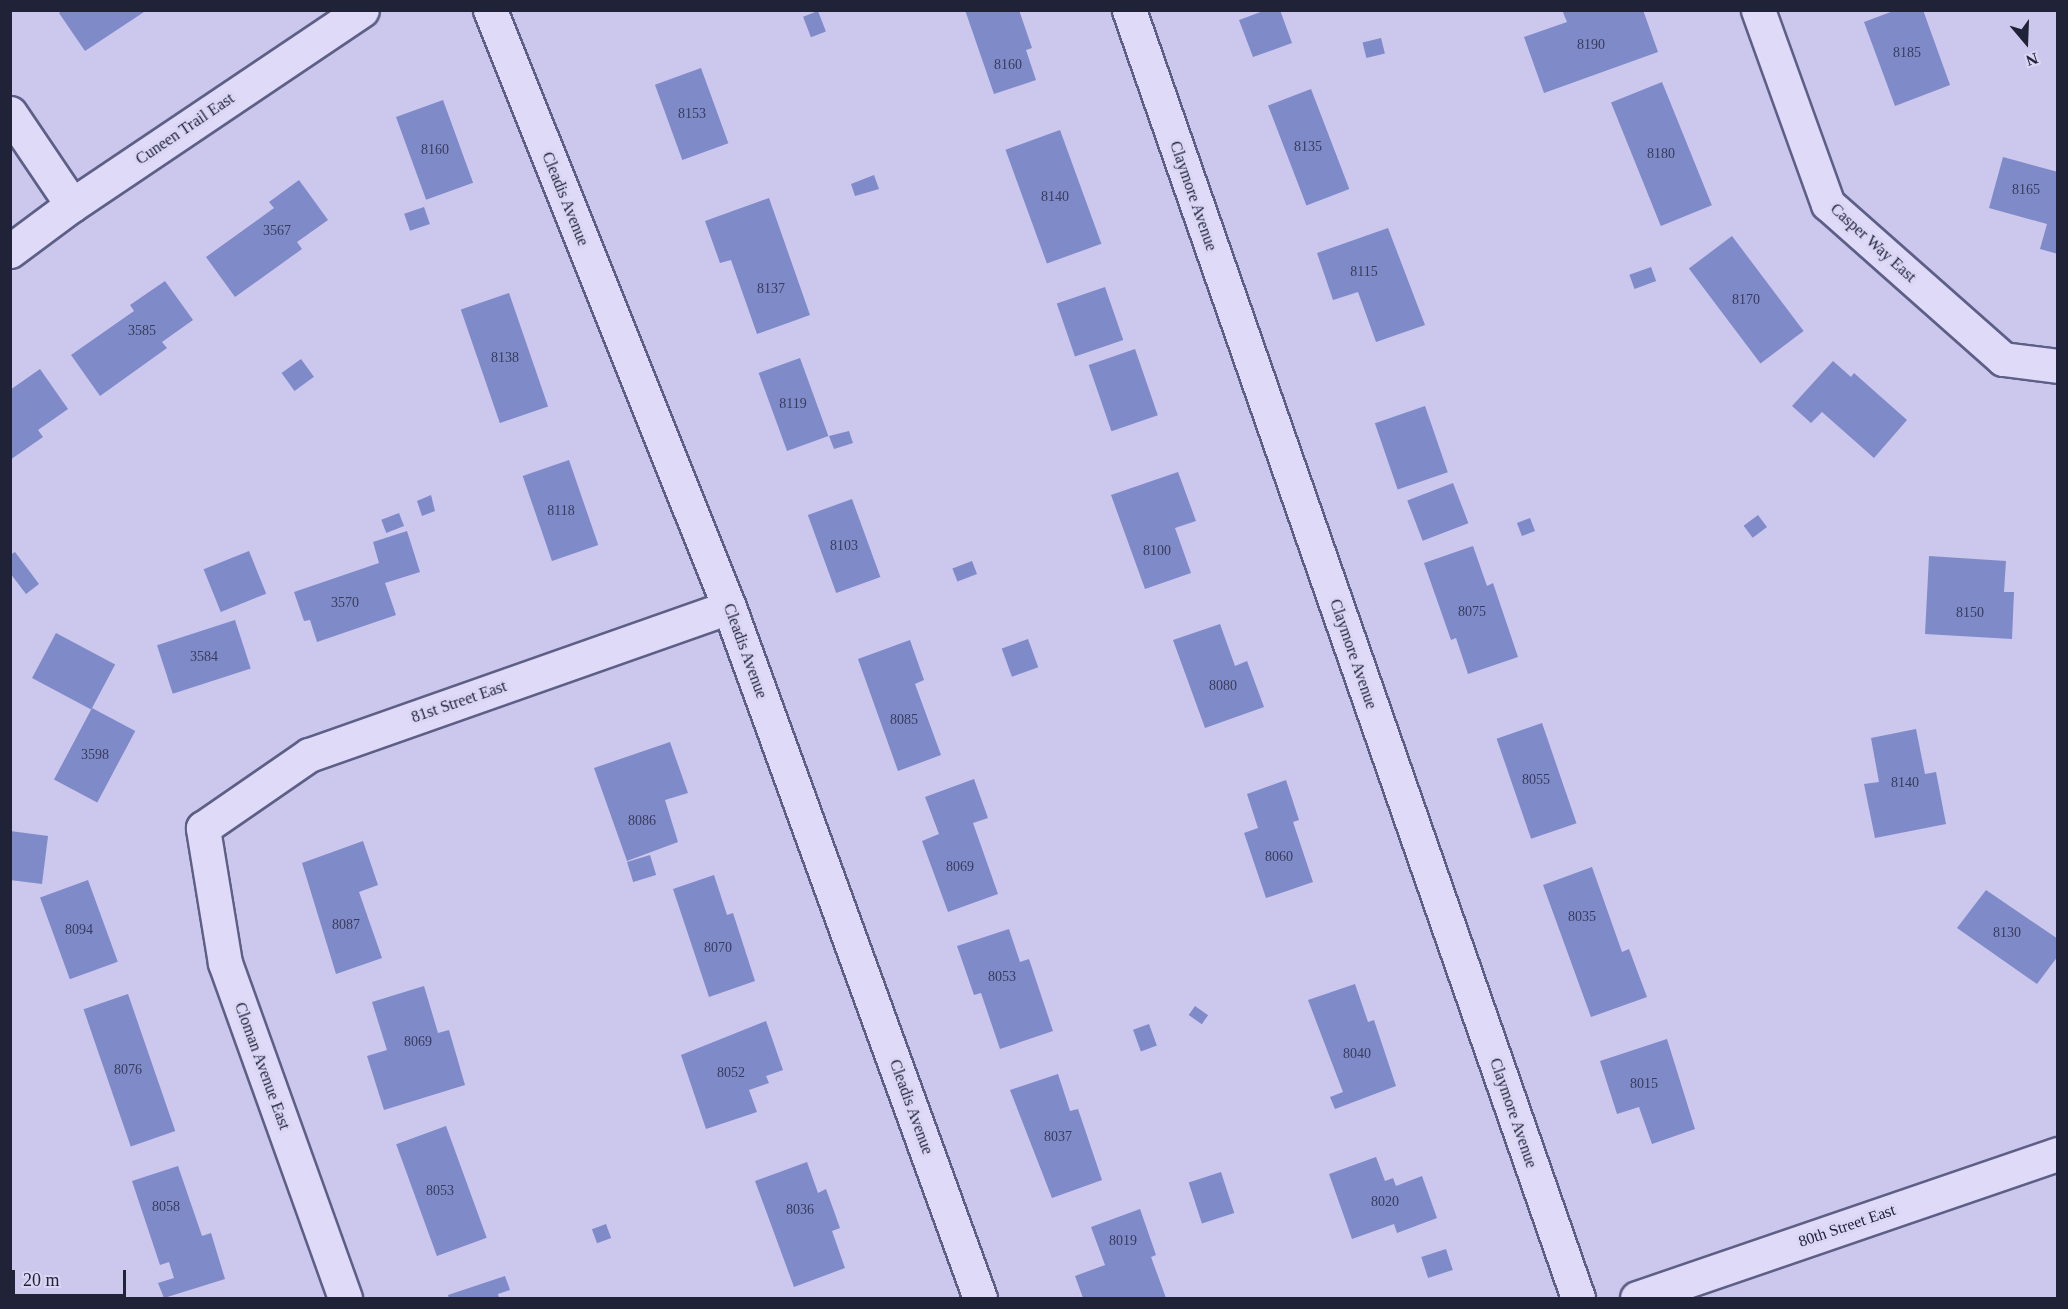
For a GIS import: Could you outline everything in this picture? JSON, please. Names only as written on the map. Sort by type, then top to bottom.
[{"type":"street","name":"Cuneen Trail East","points":[[10,251],[72,205],[362,10]]},
{"type":"street","name":"Cleadis Avenue","points":[[490,10],[729,607],[980,1299]]},
{"type":"street","name":"Claymore Avenue","points":[[1129,10],[1578,1299]]},
{"type":"street","name":"Casper Way East","points":[[1758,10],[1828,204],[2003,359],[2058,366]]},
{"type":"street","points":[[10,113],[72,205]]},
{"type":"street","name":"81st Street East","points":[[203,828],[309,755],[729,607]]},
{"type":"street","name":"Cloman Avenue East","points":[[203,828],[225,963],[345,1299]]},
{"type":"street","name":"80th Street East","points":[[1637,1299],[2058,1154]]},
{"type":"building","points":[[62,10],[147,10],[85,51],[59,13]]},
{"type":"building","points":[[965,10],[1019,10],[1032,48],[1026,50],[1036,80],[994,94]]},
{"type":"building","points":[[1266,10],[1280,10],[1292,43],[1253,57],[1239,20]]},
{"type":"building","points":[[1562,10],[1643,10],[1658,52],[1544,93],[1524,37],[1567,22]]},
{"type":"building","points":[[1896,10],[1923,10],[1950,85],[1895,106],[1864,22]]},
{"type":"building","points":[[818,11],[826,32],[811,37],[803,17]]},
{"type":"building","points":[[1381,38],[1385,54],[1366,58],[1363,43]]},
{"type":"building","points":[[701,68],[728,143],[682,160],[655,85]]},
{"type":"building","points":[[1662,82],[1712,205],[1661,226],[1611,103]]},
{"type":"building","points":[[1311,89],[1349,189],[1306,205],[1268,105]]},
{"type":"building","points":[[443,100],[473,183],[426,200],[396,117]]},
{"type":"building","points":[[1060,130],[1101,244],[1047,264],[1005,150]]},
{"type":"building","points":[[2003,157],[2058,172],[2058,254],[2040,249],[2047,224],[1989,208]]},
{"type":"building","points":[[874,175],[879,189],[855,196],[851,184]]},
{"type":"building","points":[[299,180],[328,220],[297,242],[302,249],[235,297],[206,257],[274,208],[269,202]]},
{"type":"building","points":[[769,198],[810,315],[757,334],[731,260],[720,263],[705,221]]},
{"type":"building","points":[[424,207],[430,224],[410,231],[404,214]]},
{"type":"building","points":[[1388,228],[1425,325],[1376,342],[1358,292],[1333,300],[1317,253]]},
{"type":"building","points":[[1732,236],[1804,331],[1760,364],[1689,268]]},
{"type":"building","points":[[1651,267],[1656,281],[1635,289],[1629,275]]},
{"type":"building","points":[[165,281],[193,320],[162,342],[167,348],[100,396],[71,355],[134,311],[130,305]]},
{"type":"building","points":[[1105,287],[1123,340],[1075,357],[1057,304]]},
{"type":"building","points":[[509,293],[548,406],[500,423],[461,310]]},
{"type":"building","points":[[1135,349],[1158,415],[1111,431],[1089,365]]},
{"type":"building","points":[[800,358],[828,436],[787,451],[759,373]]},
{"type":"building","points":[[301,359],[314,377],[295,391],[282,373]]},
{"type":"building","points":[[1833,361],[1851,377],[1854,373],[1907,420],[1874,458],[1822,412],[1811,423],[1792,406]]},
{"type":"building","points":[[40,369],[68,409],[38,430],[43,437],[10,460],[10,390]]},
{"type":"building","points":[[1425,406],[1448,472],[1398,489],[1375,423]]},
{"type":"building","points":[[849,431],[853,443],[834,449],[829,436]]},
{"type":"building","points":[[569,460],[598,545],[552,561],[523,476]]},
{"type":"building","points":[[1178,472],[1196,521],[1175,528],[1191,573],[1145,589],[1111,495]]},
{"type":"building","points":[[1453,483],[1468,523],[1423,541],[1407,501]]},
{"type":"building","points":[[431,495],[435,511],[422,516],[417,501]]},
{"type":"building","points":[[852,499],[880,577],[836,593],[808,515]]},
{"type":"building","points":[[399,513],[404,526],[386,533],[381,520]]},
{"type":"building","points":[[1758,515],[1767,527],[1753,538],[1744,526]]},
{"type":"building","points":[[1530,518],[1535,531],[1522,536],[1517,523]]},
{"type":"building","points":[[407,531],[420,572],[385,583],[396,615],[317,642],[310,620],[304,621],[294,592],[379,563],[373,542]]},
{"type":"building","points":[[1473,546],[1487,586],[1493,583],[1518,657],[1468,674],[1456,638],[1451,640],[1424,563]]},
{"type":"building","points":[[249,551],[266,594],[221,612],[204,569]]},
{"type":"building","points":[[15,552],[39,584],[26,594],[10,573],[10,555]]},
{"type":"building","points":[[1929,556],[2006,561],[2004,592],[2014,592],[2012,639],[1925,634]]},
{"type":"building","points":[[972,561],[977,574],[957,582],[952,569]]},
{"type":"building","points":[[235,620],[251,669],[173,694],[157,645]]},
{"type":"building","points":[[1220,624],[1235,666],[1247,661],[1264,707],[1205,728],[1173,640]]},
{"type":"building","points":[[56,633],[115,664],[91,709],[32,678]]},
{"type":"building","points":[[1028,639],[1038,667],[1012,677],[1002,649]]},
{"type":"building","points":[[910,640],[924,680],[915,684],[941,755],[898,771],[858,659]]},
{"type":"building","points":[[92,708],[135,731],[97,803],[54,780]]},
{"type":"building","points":[[1542,723],[1577,823],[1531,839],[1497,739]]},
{"type":"building","points":[[1916,729],[1925,774],[1936,772],[1946,824],[1875,838],[1864,784],[1879,782],[1871,738]]},
{"type":"building","points":[[670,742],[688,793],[665,800],[678,842],[627,861],[594,768]]},
{"type":"building","points":[[974,779],[988,818],[973,823],[998,894],[948,912],[922,841],[939,834],[925,797]]},
{"type":"building","points":[[1286,780],[1299,820],[1293,822],[1313,882],[1266,898],[1244,833],[1258,828],[1247,794]]},
{"type":"building","points":[[10,831],[48,836],[42,884],[10,880]]},
{"type":"building","points":[[363,841],[378,885],[359,892],[382,958],[336,974],[302,863]]},
{"type":"building","points":[[650,855],[656,875],[633,882],[627,862]]},
{"type":"building","points":[[1592,867],[1622,952],[1629,949],[1647,997],[1591,1017],[1543,885]]},
{"type":"building","points":[[714,875],[727,915],[733,913],[755,981],[709,997],[673,889]]},
{"type":"building","points":[[88,880],[118,962],[70,979],[40,897]]},
{"type":"building","points":[[1986,890],[2058,939],[2058,956],[2037,984],[1957,928]]},
{"type":"building","points":[[1009,929],[1020,962],[1029,959],[1053,1031],[1000,1049],[981,993],[974,995],[957,946]]},
{"type":"building","points":[[1355,984],[1368,1022],[1374,1020],[1396,1086],[1335,1109],[1330,1097],[1343,1092],[1308,1000]]},
{"type":"building","points":[[424,986],[438,1033],[449,1030],[465,1085],[384,1110],[367,1056],[387,1050],[372,1002]]},
{"type":"building","points":[[128,994],[175,1131],[131,1146],[84,1009]]},
{"type":"building","points":[[1195,1006],[1208,1015],[1202,1024],[1189,1015]]},
{"type":"building","points":[[766,1021],[783,1070],[766,1076],[769,1083],[749,1090],[757,1112],[706,1129],[681,1055]]},
{"type":"building","points":[[1149,1024],[1157,1046],[1141,1051],[1133,1030]]},
{"type":"building","points":[[1667,1039],[1695,1129],[1652,1144],[1639,1107],[1617,1114],[1600,1061]]},
{"type":"building","points":[[1058,1074],[1070,1111],[1078,1109],[1102,1180],[1052,1198],[1010,1090]]},
{"type":"building","points":[[446,1126],[487,1238],[437,1256],[396,1144]]},
{"type":"building","points":[[1376,1157],[1385,1181],[1393,1178],[1396,1186],[1422,1176],[1437,1218],[1397,1233],[1394,1224],[1352,1239],[1329,1174]]},
{"type":"building","points":[[807,1162],[818,1193],[826,1189],[840,1228],[832,1231],[845,1268],[794,1287],[755,1181]]},
{"type":"building","points":[[178,1166],[202,1236],[211,1233],[225,1279],[164,1298],[158,1283],[174,1278],[169,1262],[160,1265],[132,1181]]},
{"type":"building","points":[[1221,1172],[1234,1213],[1202,1223],[1189,1183]]},
{"type":"building","points":[[1140,1209],[1156,1255],[1151,1257],[1166,1298],[1083,1298],[1075,1276],[1105,1265],[1091,1227]]},
{"type":"building","points":[[606,1224],[611,1238],[597,1243],[592,1229]]},
{"type":"building","points":[[1446,1249],[1453,1270],[1428,1278],[1421,1257]]},
{"type":"building","points":[[505,1276],[510,1290],[498,1294],[499,1298],[449,1298],[448,1295]]}]
